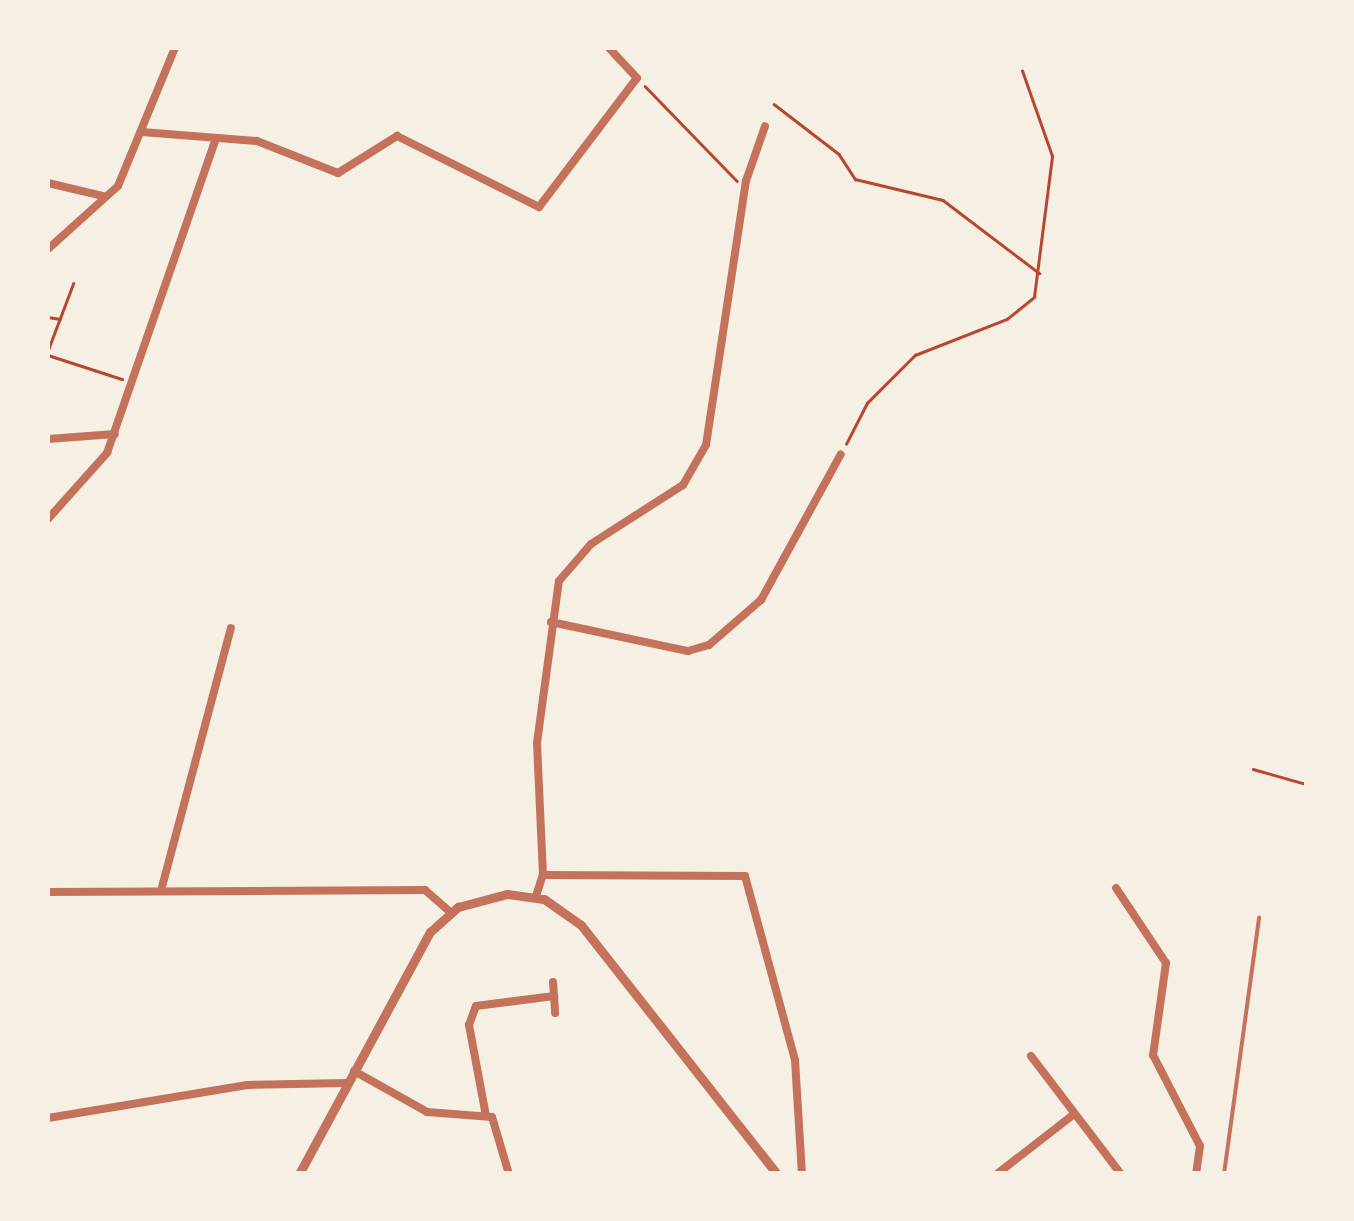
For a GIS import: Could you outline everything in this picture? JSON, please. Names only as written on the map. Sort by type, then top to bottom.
[{"type":"street","points":[[48,249],[118,186],[174,48]]},
{"type":"street","points":[[142,132],[256,141],[338,173],[397,136],[539,207],[637,78],[609,48]]},
{"type":"street","points":[[536,896],[543,875],[536,742],[551,622],[570,561],[683,485],[706,445],[744,190],[765,126]]},
{"type":"street","points":[[48,520],[116,434],[216,138]]},
{"type":"street","points":[[48,183],[103,196]]},
{"type":"street","points":[[48,439],[116,434]]},
{"type":"street","points":[[551,622],[688,651],[708,645],[761,600],[841,454]]},
{"type":"street","points":[[162,886],[232,628]]},
{"type":"street","points":[[543,875],[746,876],[795,1060],[802,1174]]},
{"type":"street","points":[[48,892],[162,886],[435,890],[450,912]]},
{"type":"street","points":[[1116,888],[1166,963],[1152,1055],[1200,1146],[1196,1174]]},
{"type":"street","points":[[299,1174],[424,941],[450,912],[494,895],[536,896],[591,935],[776,1171]]},
{"type":"street","points":[[553,982],[556,1012]]},
{"type":"street","points":[[486,1116],[470,1026],[476,1006],[554,996]]},
{"type":"street","points":[[1030,1056],[1121,1174]]},
{"type":"street","points":[[354,1071],[426,1112],[486,1116],[499,1123],[508,1174]]},
{"type":"street","points":[[48,1118],[247,1085],[348,1083]]},
{"type":"street","points":[[997,1174],[1074,1114]]},
{"type":"lane","points":[[1224,1174],[1260,917]]},
{"type":"path","points":[[841,454],[886,379],[949,336],[1022,309],[1040,274],[1052,156],[1022,71]]},
{"type":"path","points":[[637,78],[744,190]]},
{"type":"path","points":[[774,104],[839,154],[855,180],[943,200],[1040,274]]},
{"type":"path","points":[[73,284],[48,353],[133,382]]},
{"type":"path","points":[[48,316],[60,318]]},
{"type":"path","points":[[1253,769],[1306,784]]}]
